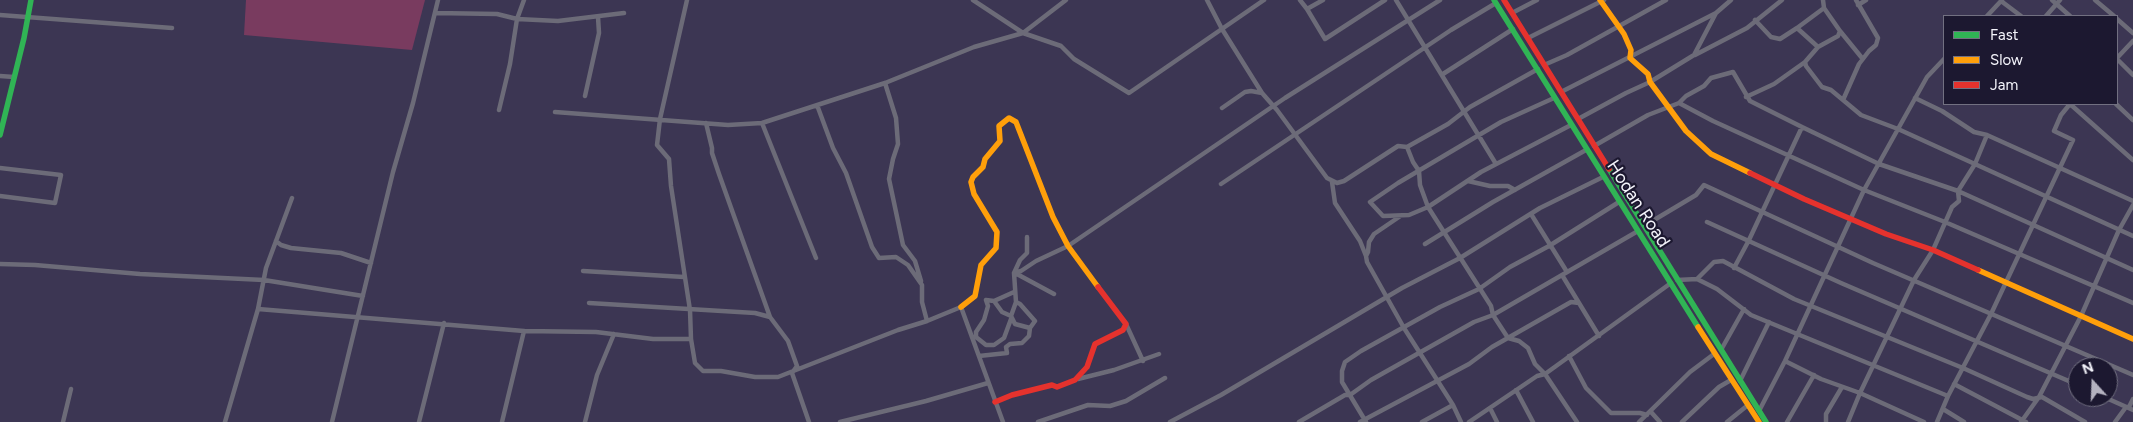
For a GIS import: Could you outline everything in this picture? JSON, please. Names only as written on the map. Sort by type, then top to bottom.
[{"type":"street","points":[[0,136],[3,108],[14,77],[31,0]]},
{"type":"street","points":[[332,422],[438,0]]},
{"type":"street","points":[[499,110],[510,64],[516,19],[524,0]]},
{"type":"street","points":[[687,0],[660,119],[657,145],[669,160],[670,186],[690,310],[691,339],[695,363],[703,372],[721,370],[755,377],[778,377],[898,330],[927,321],[961,307],[975,296],[981,265],[996,248],[997,232],[974,194],[971,182],[973,176],[983,167],[985,159],[1000,141],[999,126],[1009,118],[1016,122],[1053,217],[1068,246],[1126,324],[1143,361]]},
{"type":"street","points":[[973,0],[1023,33],[1060,46],[1074,59],[1129,93],[1264,0]]},
{"type":"street","points":[[555,112],[728,125],[762,123],[885,83],[974,47],[1023,33],[1066,0]]},
{"type":"street","points":[[1207,0],[1222,29],[1262,93],[1332,182],[1336,203],[1360,241],[1404,328],[1421,352],[1461,422]]},
{"type":"street","points":[[1300,0],[1308,9],[1325,38],[1385,0]]},
{"type":"street","points":[[1308,9],[1323,0]]},
{"type":"street","points":[[1396,0],[1443,74],[1496,164]]},
{"type":"street","points":[[1014,273],[1068,246],[1273,108],[1440,0]]},
{"type":"street","name":"Hodan Road","points":[[1504,0],[1766,422]]},
{"type":"street","points":[[1512,13],[1537,0]]},
{"type":"street","points":[[1528,38],[1602,0],[1618,28],[1624,34],[1631,50],[1630,58]]},
{"type":"street","points":[[1544,65],[1618,28],[1666,0]]},
{"type":"street","points":[[1561,92],[1716,13],[1731,0]]},
{"type":"street","points":[[1578,119],[1650,82],[1694,55],[1747,28],[1782,0]]},
{"type":"street","points":[[1823,0],[1824,8],[1862,58]]},
{"type":"street","points":[[1843,100],[1862,58],[1876,45],[1878,38],[1857,2],[1866,0]]},
{"type":"street","points":[[2052,0],[2058,2],[2069,15]]},
{"type":"street","points":[[2095,0],[2113,15]]},
{"type":"street","points":[[1987,15],[2002,1],[2021,15]]},
{"type":"street","points":[[1221,184],[1495,2]]},
{"type":"street","name":"Hodan Road","points":[[1495,2],[1714,354],[1759,422]]},
{"type":"street","points":[[2047,15],[2058,2]]},
{"type":"street","points":[[1756,20],[1770,38],[1780,39],[1824,8]]},
{"type":"street","points":[[435,13],[497,14],[516,19],[558,21],[624,13]]},
{"type":"street","points":[[1694,55],[1716,13]]},
{"type":"street","points":[[0,15],[172,28]]},
{"type":"street","points":[[585,96],[599,33],[598,17]]},
{"type":"street","points":[[2118,20],[2133,33]]},
{"type":"street","points":[[1797,28],[1818,47]]},
{"type":"street","points":[[1443,74],[1513,30]]},
{"type":"street","points":[[1746,97],[1774,84],[1805,62],[1818,47],[1838,36],[1840,31]]},
{"type":"street","points":[[2118,57],[2133,41]]},
{"type":"street","points":[[1630,58],[1648,74],[1650,82],[1686,131],[1711,154],[1850,219],[1893,237],[1933,250],[2005,284],[2133,339]]},
{"type":"street","points":[[2118,59],[2133,75]]},
{"type":"street","points":[[1759,411],[1798,334],[1809,306],[1864,190],[1927,77],[1943,60]]},
{"type":"street","points":[[1805,62],[1822,87],[1831,90],[1861,116],[1898,129],[2133,236]]},
{"type":"street","points":[[1332,182],[1344,181],[1398,146],[1407,147],[1448,124],[1464,111],[1538,69]]},
{"type":"street","points":[[1594,146],[1667,107],[1679,103],[1686,96],[1704,86],[1711,78],[1733,72],[1742,84],[1746,97],[1750,101],[1802,127],[1879,164],[1958,191],[2133,270]]},
{"type":"street","points":[[0,76],[14,77]]},
{"type":"street","points":[[885,83],[894,109],[898,144],[889,179],[895,198],[898,226],[903,245],[915,261],[922,285],[922,302],[927,321]]},
{"type":"street","points":[[1222,108],[1245,92],[1251,90],[1262,93]]},
{"type":"street","points":[[1402,216],[1383,216],[1370,202],[1398,182],[1420,171],[1501,122],[1554,98]]},
{"type":"street","points":[[1915,98],[1942,111],[1974,132],[1988,135],[2133,201]]},
{"type":"street","points":[[1679,103],[1713,121],[1864,190],[1945,222],[2133,303]]},
{"type":"street","points":[[817,105],[833,148],[846,173],[872,247],[879,258],[896,257],[902,259],[922,285]]},
{"type":"street","points":[[1937,422],[1954,384],[1991,314],[2018,253],[2073,140],[2054,131],[2060,115],[2069,105]]},
{"type":"street","points":[[2071,105],[2132,158]]},
{"type":"street","points":[[2117,105],[2133,120]]},
{"type":"street","points":[[706,123],[719,174],[770,317],[788,341],[797,366],[792,372]]},
{"type":"street","points":[[762,123],[816,258]]},
{"type":"street","points":[[1366,256],[1369,242],[1374,234],[1397,217],[1428,207],[1496,164],[1571,125]]},
{"type":"street","points":[[1734,268],[1802,127]]},
{"type":"street","points":[[1848,422],[1914,280],[1933,250],[1952,207],[1959,201],[1958,191],[1988,135]]},
{"type":"street","points":[[1407,147],[1413,162],[1420,171],[1420,185],[1428,207],[1491,306],[1493,316],[1508,338],[1524,344],[1530,351],[1535,364],[1545,374],[1577,422]]},
{"type":"street","points":[[1425,244],[1446,233],[1493,202],[1586,150]]},
{"type":"street","points":[[0,168],[61,175],[55,203],[0,196]]},
{"type":"street","points":[[1170,422],[1221,395],[1387,297],[1460,258],[1540,208],[1603,177]]},
{"type":"street","points":[[1468,181],[1490,186],[1508,186],[1515,190]]},
{"type":"street","points":[[1644,226],[1696,195],[1704,185],[1838,247],[2133,375]]},
{"type":"street","points":[[225,422],[258,309],[264,280],[292,198]]},
{"type":"street","points":[[1579,303],[1571,302],[1508,338],[1469,364],[1437,379],[1364,422],[1342,382],[1342,371],[1345,362],[1361,351],[1440,307],[1479,288],[1510,267],[1549,246],[1619,202]]},
{"type":"street","points":[[1954,384],[2023,421],[2039,397],[2081,316],[2119,230],[2133,206]]},
{"type":"street","points":[[1531,214],[1549,246],[1568,272]]},
{"type":"street","points":[[1707,222],[1824,276],[2068,381]]},
{"type":"street","points":[[1299,422],[1345,394],[1350,395],[1358,388],[1474,322],[1493,316],[1638,232]]},
{"type":"street","points":[[974,339],[986,345],[994,345],[1004,338],[1016,302],[1014,273],[1020,260],[1027,253],[1026,237]]},
{"type":"street","points":[[276,241],[290,248],[341,253],[371,263]]},
{"type":"street","points":[[1697,279],[1714,262],[1723,261],[1809,306],[1963,368],[2027,397],[2034,399],[2042,396],[2086,422]]},
{"type":"street","points":[[0,264],[140,274],[264,280],[363,296]]},
{"type":"street","points":[[583,272],[684,277]]},
{"type":"street","points":[[1014,273],[1054,294]]},
{"type":"street","points":[[1562,275],[1599,336]]},
{"type":"street","points":[[1677,280],[1697,279],[1717,290],[1751,315],[1948,396]]},
{"type":"street","points":[[1469,422],[1536,376],[1545,374],[1671,283]]},
{"type":"street","points":[[975,296],[981,300],[994,301],[1014,292]]},
{"type":"street","points":[[974,339],[984,320],[988,306],[986,300]]},
{"type":"street","points":[[994,301],[1002,312],[1011,318],[1015,324],[1030,328]]},
{"type":"street","points":[[979,356],[1007,353],[1006,347],[1010,344],[1022,343],[1029,336],[1030,328],[1035,321],[1016,302]]},
{"type":"street","points":[[589,303],[755,313],[770,317]]},
{"type":"street","points":[[961,307],[1003,422]]},
{"type":"street","points":[[258,309],[358,319],[444,323],[524,331],[614,334],[653,339],[691,339]]},
{"type":"street","points":[[1721,350],[1744,309]]},
{"type":"street","points":[[1740,381],[1769,322]]},
{"type":"street","points":[[418,422],[444,323]]},
{"type":"street","points":[[1078,379],[1088,366],[1095,344],[1123,330],[1126,324]]},
{"type":"street","points":[[502,422],[524,331]]},
{"type":"street","points":[[585,422],[597,375],[614,334]]},
{"type":"street","points":[[995,402],[1012,395],[1052,385],[1057,387],[1078,379],[1143,361],[1159,354]]},
{"type":"street","points":[[1639,422],[1690,372],[1714,354]]},
{"type":"street","points":[[1569,356],[1586,388],[1611,413],[1649,413],[1660,422]]},
{"type":"street","points":[[1785,361],[1924,422]]},
{"type":"street","points":[[792,372],[809,422]]},
{"type":"street","points":[[1795,422],[1788,420],[1814,375]]},
{"type":"street","points":[[1038,422],[1088,405],[1110,406],[1126,401],[1165,378]]},
{"type":"street","points":[[1682,422],[1719,387],[1731,380]]},
{"type":"street","points":[[840,422],[926,401],[988,383]]},
{"type":"street","points":[[1826,422],[1826,414],[1842,387]]},
{"type":"street","points":[[62,422],[71,389]]},
{"type":"street","points":[[1516,390],[1533,422]]},
{"type":"street","points":[[2115,422],[2133,399]]},
{"type":"street","points":[[2118,403],[2133,410]]},
{"type":"street","points":[[1422,422],[1453,405]]},
{"type":"street","points":[[1727,422],[1748,405]]},
{"type":"street","points":[[1490,408],[1497,422]]},
{"type":"street","points":[[1943,409],[1964,422]]},
{"type":"shaded area","points":[[246,0],[425,0],[412,50],[244,35]]},
{"type":"traffic: fast","points":[[0,135],[24,38],[31,0]]},
{"type":"traffic: fast","points":[[1494,0],[1698,327]]},
{"type":"traffic: fast","points":[[1609,169],[1766,422]]},
{"type":"traffic: slow","points":[[1600,0],[1624,34],[1631,50],[1630,58],[1648,74],[1650,82],[1686,131],[1711,154],[1750,173]]},
{"type":"traffic: slow","points":[[961,307],[975,296],[981,265],[996,248],[997,232],[974,194],[971,182],[973,177],[983,167],[985,159],[1000,141],[999,126],[1009,118],[1016,122],[1053,217],[1068,246],[1098,287]]},
{"type":"traffic: slow","points":[[1978,270],[2133,339]]},
{"type":"traffic: slow","points":[[1698,327],[1759,422]]},
{"type":"traffic: jam","points":[[1504,0],[1609,169]]},
{"type":"traffic: jam","points":[[1750,173],[1804,199],[1886,234],[1933,250],[1978,270]]},
{"type":"traffic: jam","points":[[995,402],[1012,395],[1052,385],[1057,387],[1075,380],[1087,367],[1095,344],[1123,330],[1126,324],[1098,287]]}]
